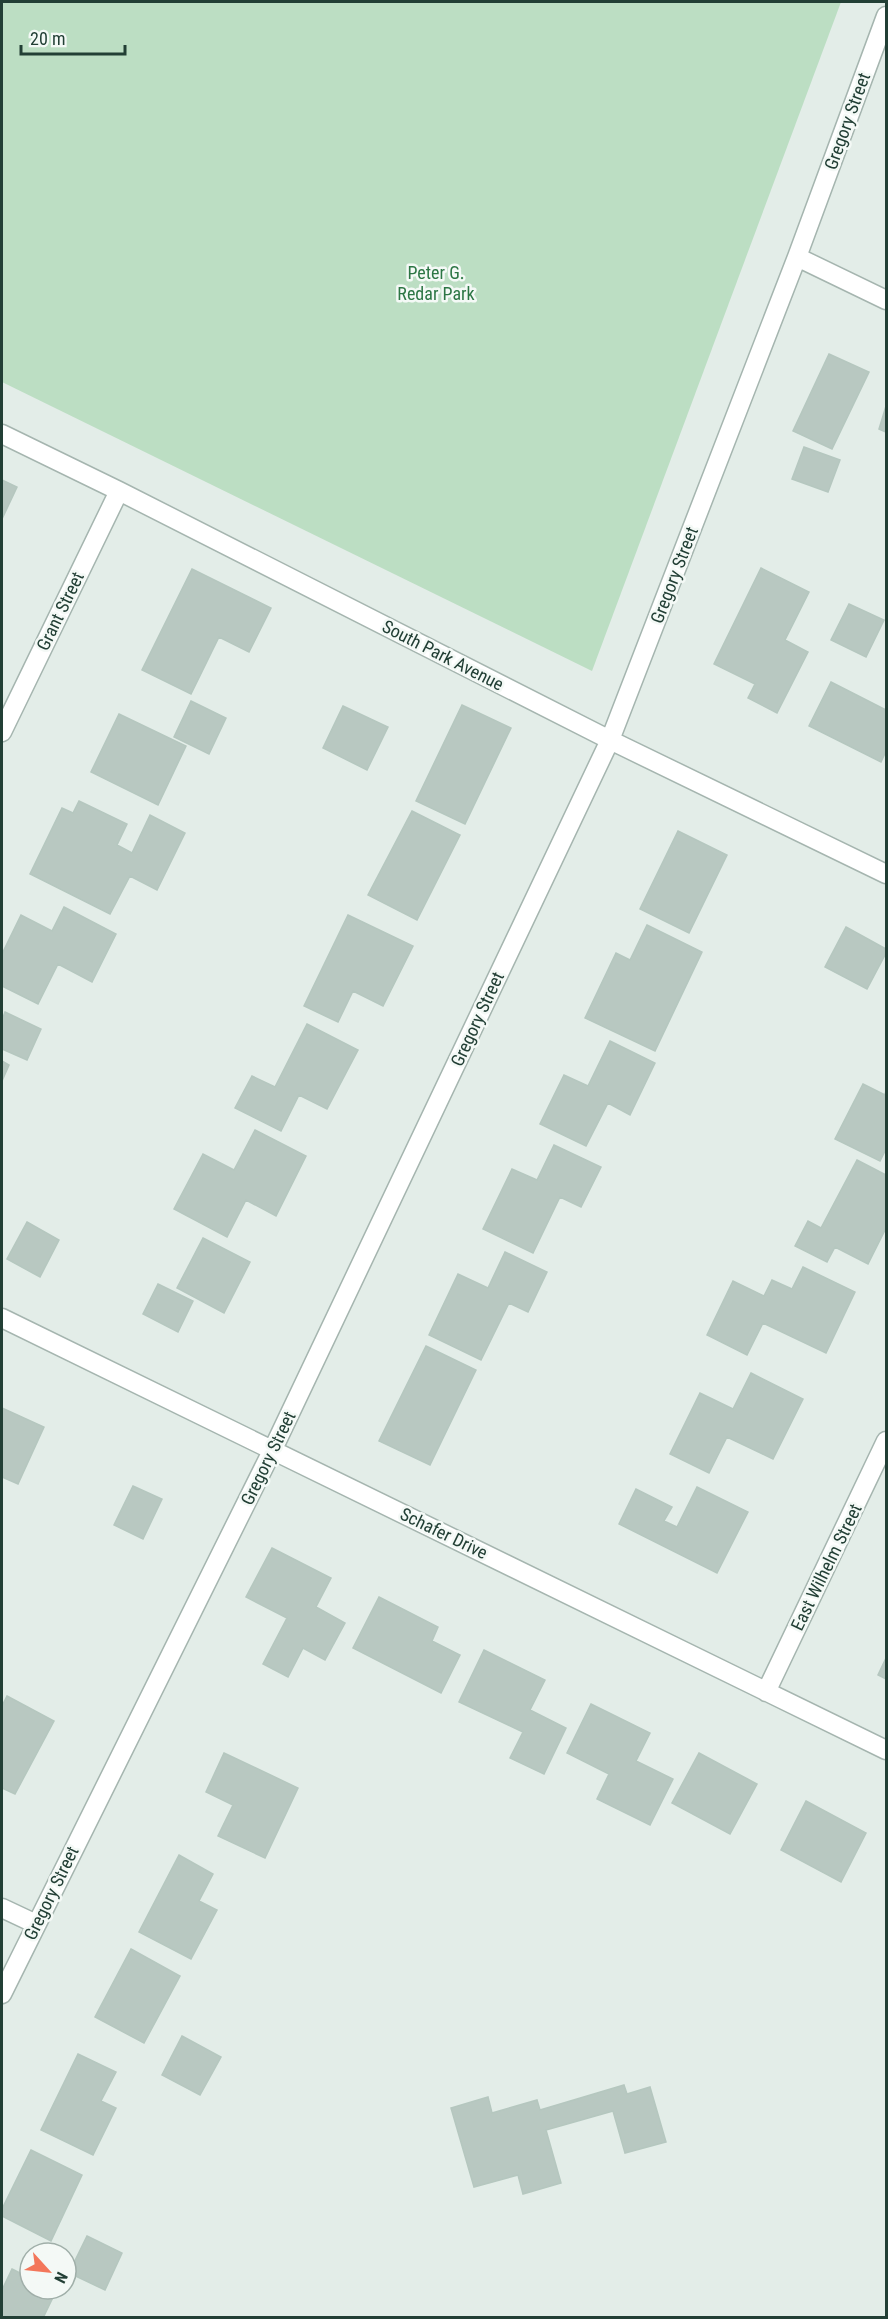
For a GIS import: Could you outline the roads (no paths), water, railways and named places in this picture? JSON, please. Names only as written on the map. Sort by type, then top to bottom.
[{"type":"street","name":"Gregory Street","points":[[2,1994],[273,1449],[610,740],[797,257],[886,16]]},
{"type":"street","points":[[797,257],[886,300]]},
{"type":"street","name":"South Park Avenue","points":[[2,434],[119,490],[610,740],[886,873]]},
{"type":"street","name":"Grant Street","points":[[2,732],[119,490]]},
{"type":"street","name":"Schafer Drive","points":[[2,1318],[886,1750]]},
{"type":"street","name":"East Wilhelm Street","points":[[766,1692],[886,1441]]},
{"type":"street","points":[[2,1908],[36,1924]]},
{"type":"park label","name":"Peter G. Redar Park","points":[[436,282]]}]
